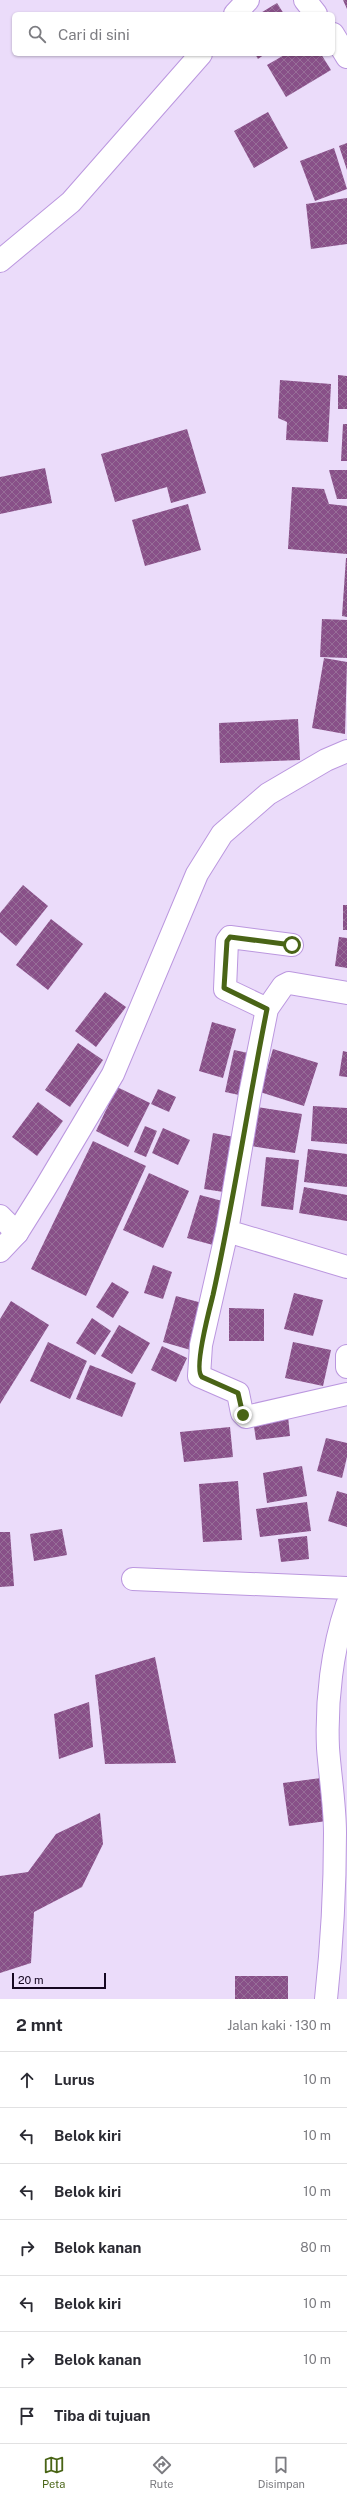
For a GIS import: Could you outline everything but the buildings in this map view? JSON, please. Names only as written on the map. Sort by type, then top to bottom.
[{"type":"street","points":[[238,12],[248,0]]},
{"type":"street","points":[[305,0],[314,12]]},
{"type":"street","points":[[335,37],[347,57]]},
{"type":"street","points":[[0,261],[72,202],[199,56]]},
{"type":"street","points":[[0,1251],[17,1233],[113,1074],[197,874],[222,834],[268,794],[326,760],[347,751]]},
{"type":"street","points":[[267,1009],[224,988],[227,941],[230,937],[292,945]]},
{"type":"street","points":[[347,993],[290,983],[284,985],[267,1009],[250,1094],[228,1231],[202,1345],[200,1376],[238,1393],[242,1413],[246,1417],[347,1394]]},
{"type":"street","points":[[0,1216],[17,1233]]},
{"type":"street","points":[[228,1231],[347,1267]]},
{"type":"street","points":[[347,1356],[347,1367]]},
{"type":"street","points":[[133,1578],[347,1588]]},
{"type":"street","points":[[326,1999],[333,1908],[335,1832],[328,1746],[347,1605]]},
{"type":"route","points":[[243,1415],[240,1395],[238,1393],[200,1376],[199,1373],[202,1345],[228,1231],[250,1094],[267,1009],[226,991],[224,988],[227,941],[230,937],[292,945]]}]
